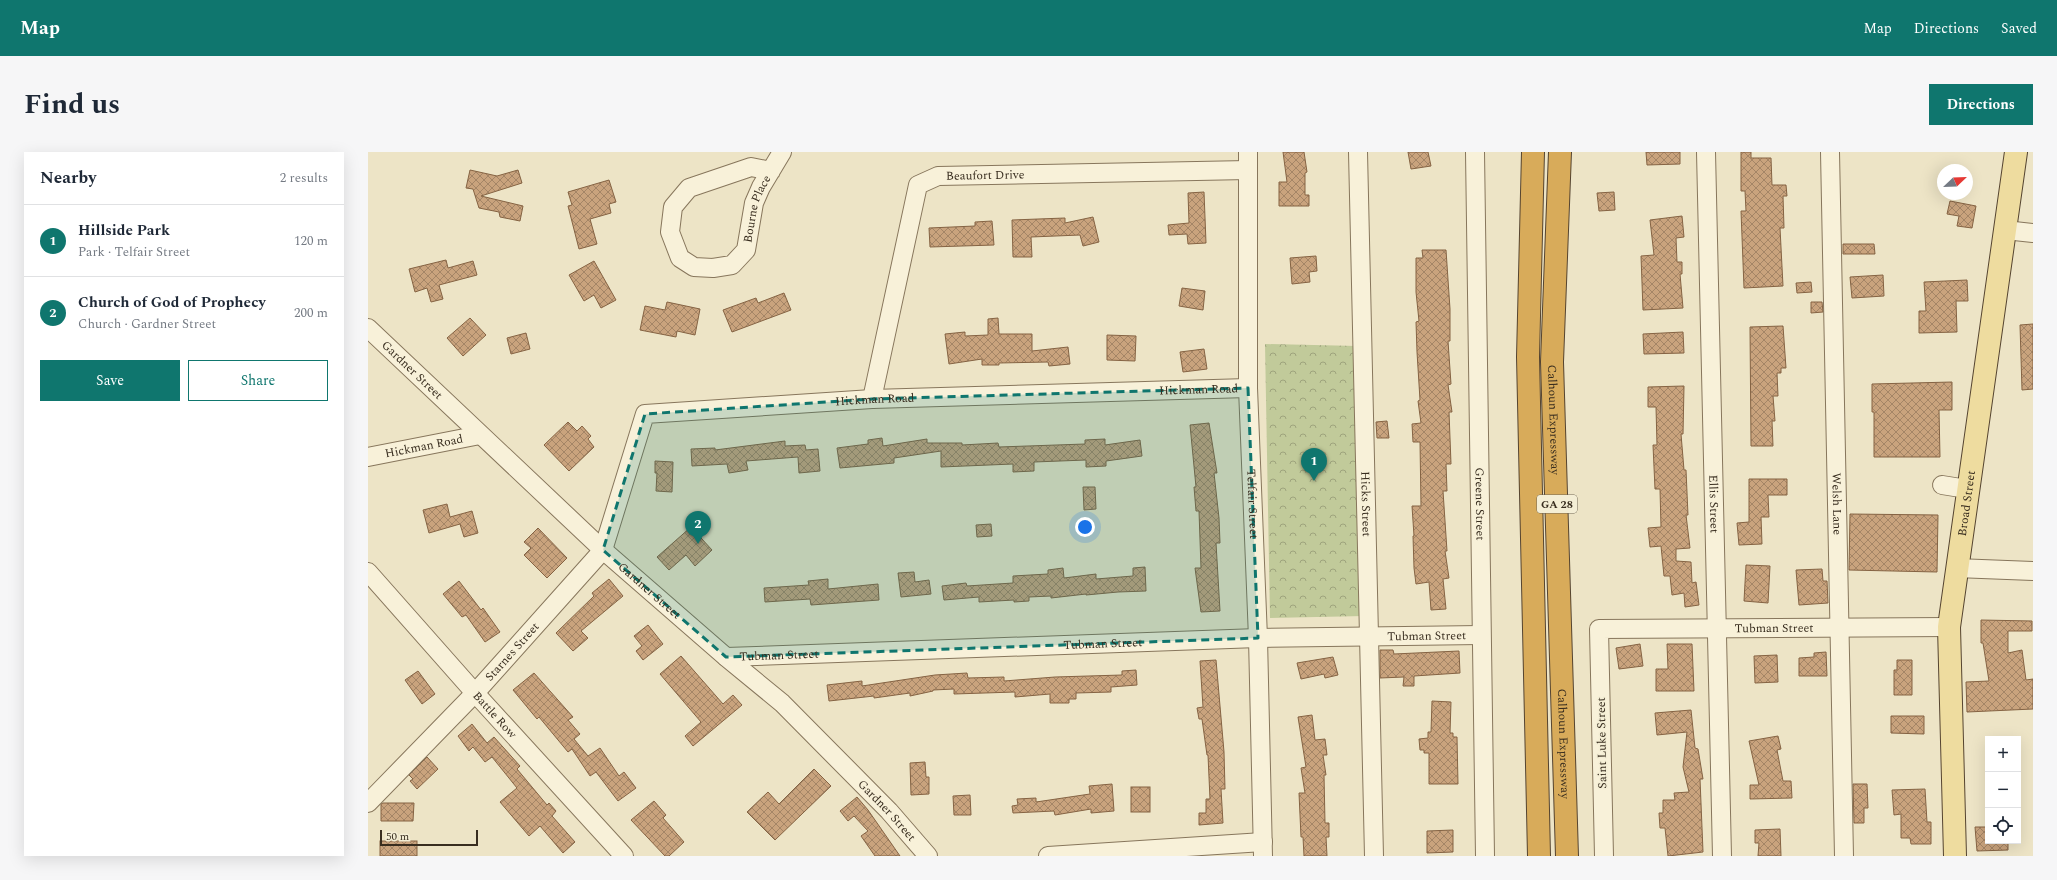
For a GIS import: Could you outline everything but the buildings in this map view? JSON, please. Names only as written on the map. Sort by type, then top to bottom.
[{"type":"highway","name":"Calhoun Expressway","points":[[1533,152],[1528,357],[1539,856]]},
{"type":"highway","name":"Calhoun Expressway","points":[[1560,152],[1552,362],[1567,856]]},
{"type":"main road","name":"Broad Street","points":[[1955,856],[1949,627],[1956,568],[2016,152]]},
{"type":"street","name":"Bourne Place","points":[[771,171],[751,167],[689,188],[673,207],[670,232],[680,258],[694,267],[713,268],[732,265],[746,250],[754,203],[761,187],[771,171],[782,152]]},
{"type":"street","name":"Telfair Street","points":[[1248,152],[1248,388],[1258,638],[1263,849]]},
{"type":"street","name":"Hicks Street","points":[[1358,152],[1374,856]]},
{"type":"street","name":"Greene Street","points":[[1475,152],[1485,856]]},
{"type":"street","name":"Ellis Street","points":[[1706,152],[1722,856]]},
{"type":"street","name":"Welsh Lane","points":[[1830,152],[1838,628],[1844,856]]},
{"type":"street","name":"Beaufort Drive","points":[[872,399],[918,185],[938,176],[1248,170]]},
{"type":"street","points":[[2005,230],[2033,233]]},
{"type":"street","name":"Gardner Street","points":[[368,328],[603,550],[726,657],[782,703],[889,811],[928,856]]},
{"type":"street","name":"Hickman Road","points":[[603,550],[645,414],[872,399],[1248,388]]},
{"type":"street","name":"Hickman Road","points":[[368,457],[480,435]]},
{"type":"street","points":[[1942,485],[1968,489]]},
{"type":"street","name":"Starnes Street","points":[[368,803],[475,693],[603,550]]},
{"type":"street","points":[[1956,568],[2033,571]]},
{"type":"street","name":"Battle Row","points":[[368,572],[475,693],[624,856]]},
{"type":"street","name":"Tubman Street","points":[[1599,630],[1949,627]]},
{"type":"street","name":"Saint Luke Street","points":[[1599,630],[1604,856]]},
{"type":"street","name":"Tubman Street","points":[[726,657],[1258,638],[1370,635],[1481,635]]},
{"type":"street","points":[[1048,856],[1263,849]]},
{"type":"highlighted area","points":[[1248,388],[1258,638],[726,657],[603,550],[645,414],[872,399]]},
{"type":"green space","points":[[1265,344],[1358,346],[1364,616],[1270,618]]},
{"type":"place","name":"Hillside Park","points":[[1314,481]]},
{"type":"place","name":"Church of God of Prophecy","points":[[698,544]]}]
